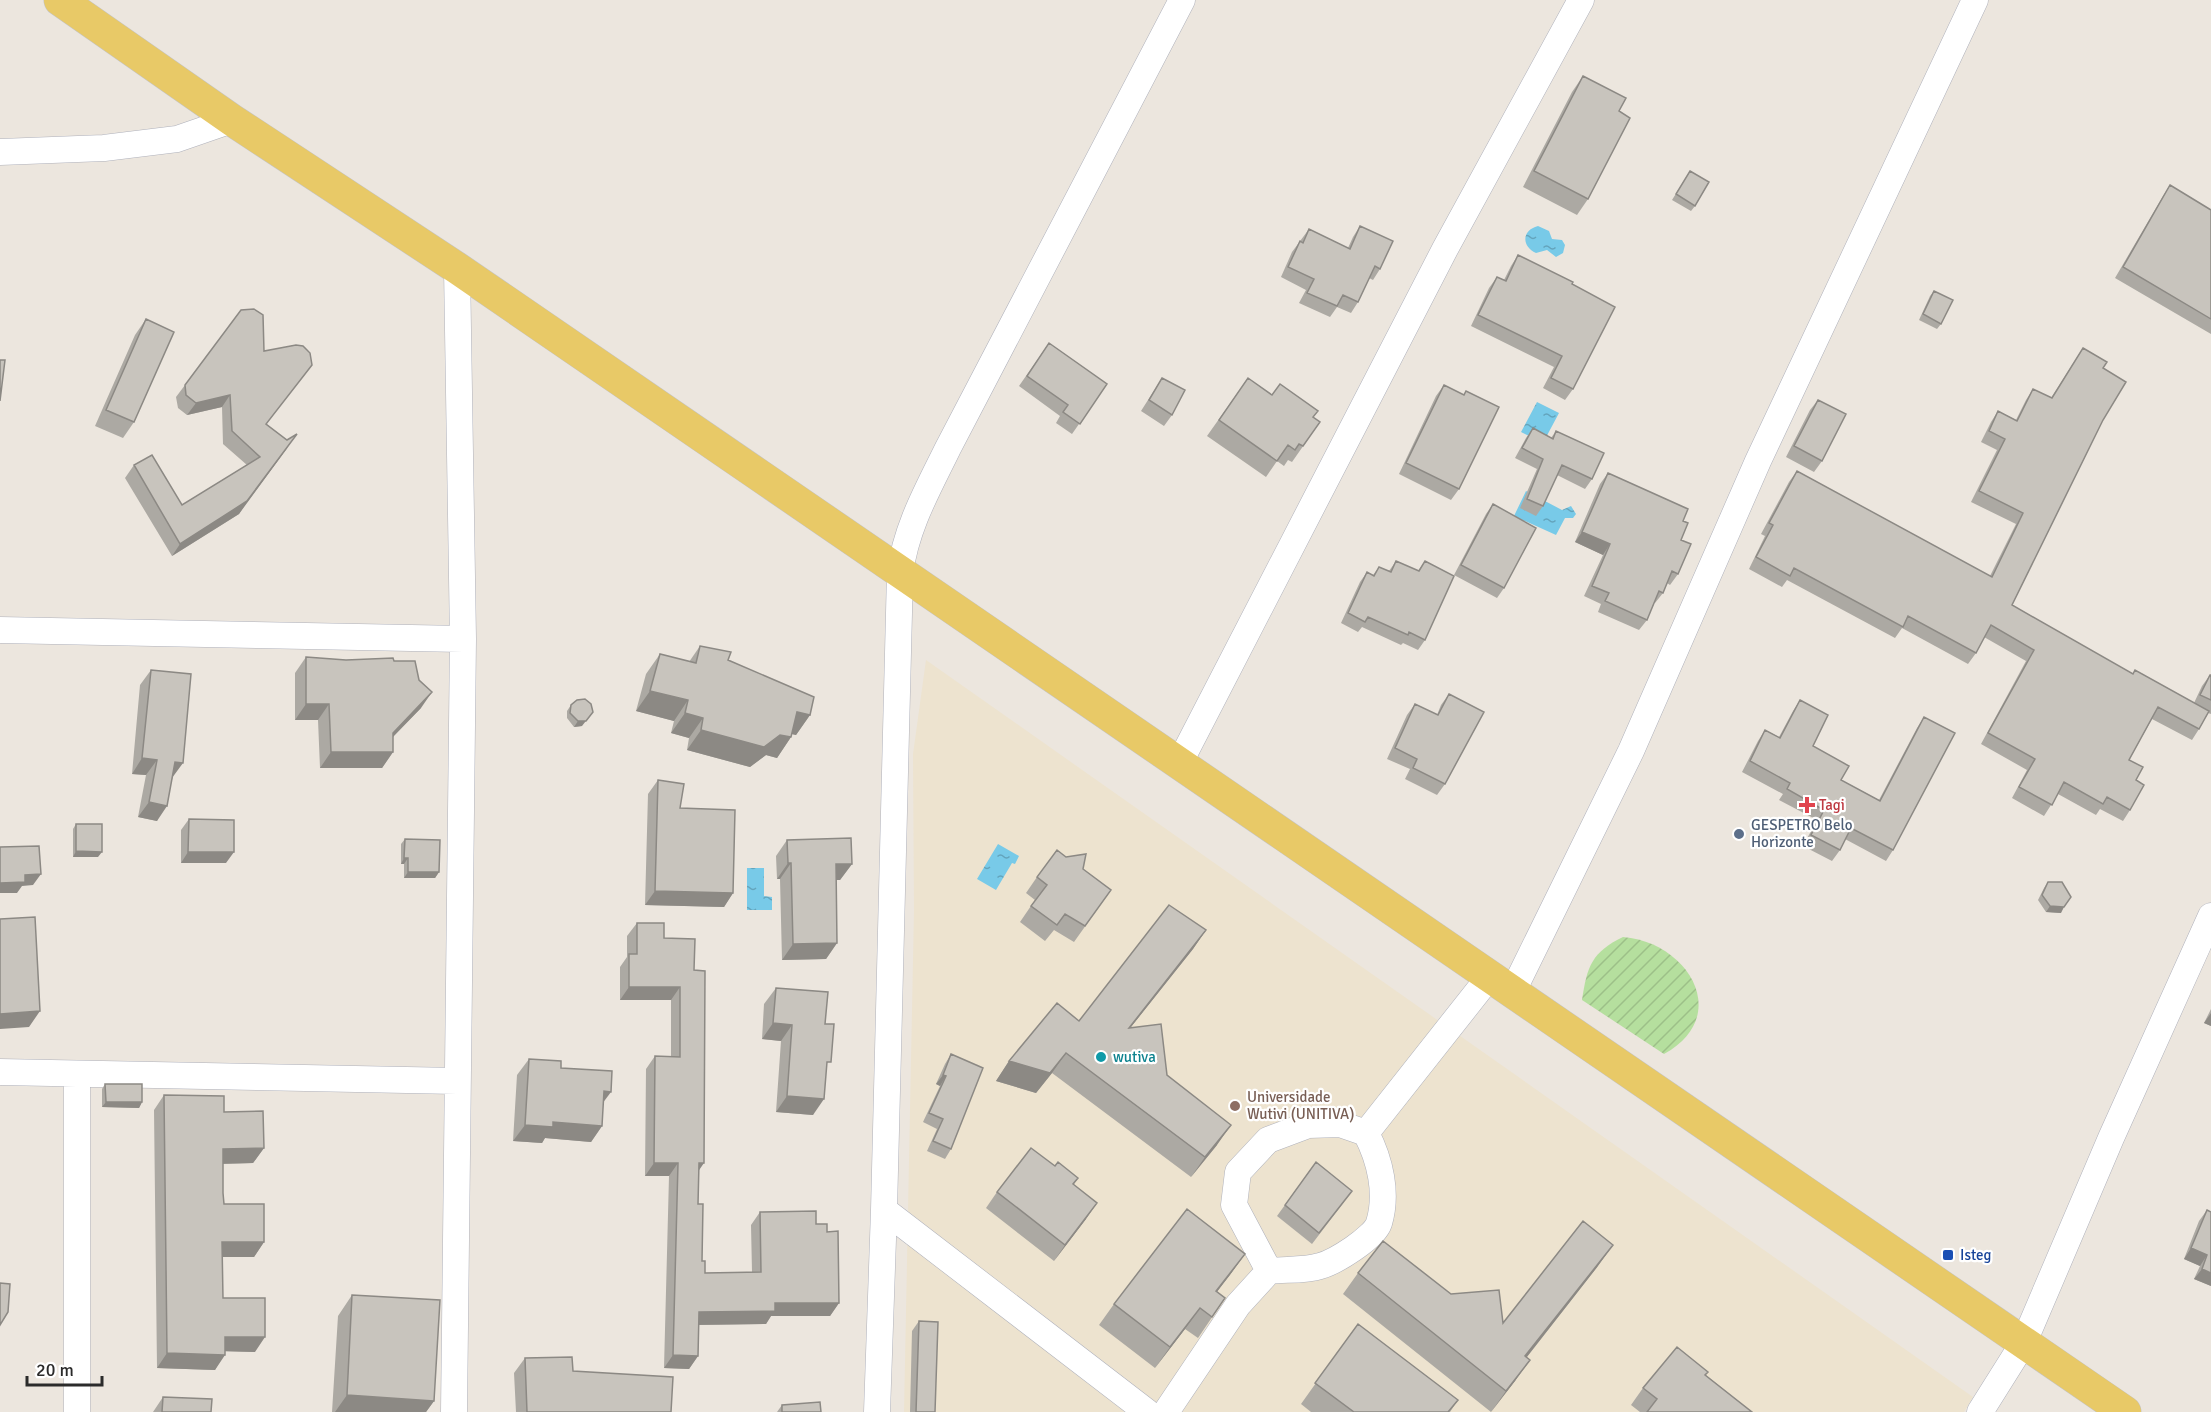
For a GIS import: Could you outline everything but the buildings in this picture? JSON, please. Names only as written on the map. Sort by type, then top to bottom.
[{"type":"main road","points":[[60,0],[232,120],[457,268],[2125,1412]]},
{"type":"street","points":[[877,1412],[900,573],[903,549],[912,520],[1182,0]]},
{"type":"street","points":[[1179,764],[1435,269],[1581,0]]},
{"type":"street","points":[[1366,1133],[1502,984],[1631,751],[1758,461],[1975,0]]},
{"type":"street","points":[[0,152],[104,148],[177,140],[232,120]]},
{"type":"street","points":[[454,1412],[463,639],[457,268]]},
{"type":"street","points":[[0,630],[463,639]]},
{"type":"street","points":[[1980,1412],[2024,1342],[2111,1138],[2211,916]]},
{"type":"street","points":[[0,1072],[457,1081]]},
{"type":"street","points":[[77,1074],[77,1412]]},
{"type":"street","points":[[1166,1412],[1238,1305],[1269,1271],[1320,1266],[1355,1248],[1379,1226],[1383,1192],[1378,1156],[1366,1133],[1340,1124],[1308,1125],[1268,1140],[1238,1172],[1234,1205],[1269,1271]]},
{"type":"street","points":[[884,1210],[1147,1412]]},
{"type":"shaded area","name":"Universidade Wutivi (UNITIVA)","points":[[926,660],[1973,1397],[1964,1412],[904,1412],[914,910],[913,754]]},
{"type":"green space","points":[[1623,937],[1646,942],[1667,952],[1683,966],[1694,983],[1698,1002],[1696,1020],[1685,1038],[1664,1054],[1582,1000],[1586,978],[1593,961],[1604,948]]},
{"type":"water","points":[[1538,226],[1549,231],[1552,239],[1562,240],[1565,245],[1563,253],[1556,257],[1547,250],[1536,253],[1531,250],[1526,242],[1526,234]]},
{"type":"water","points":[[1537,402],[1559,413],[1543,443],[1521,432]]},
{"type":"water","points":[[1526,491],[1562,510],[1571,506],[1576,514],[1573,518],[1565,518],[1556,535],[1514,516]]},
{"type":"water","points":[[998,844],[1019,856],[1015,864],[1012,863],[996,890],[977,879]]},
{"type":"water","points":[[747,868],[764,868],[764,896],[772,897],[772,910],[747,910]]},
{"type":"place","name":"Tagi","points":[[1807,805]]},
{"type":"place","name":"GESPETRO Belo Horizonte","points":[[1739,834]]},
{"type":"place","name":"wutiva","points":[[1101,1057]]},
{"type":"place","name":"Universidade Wutivi (UNITIVA)","points":[[1235,1106]]},
{"type":"place","name":"Isteg","points":[[1948,1255]]}]
